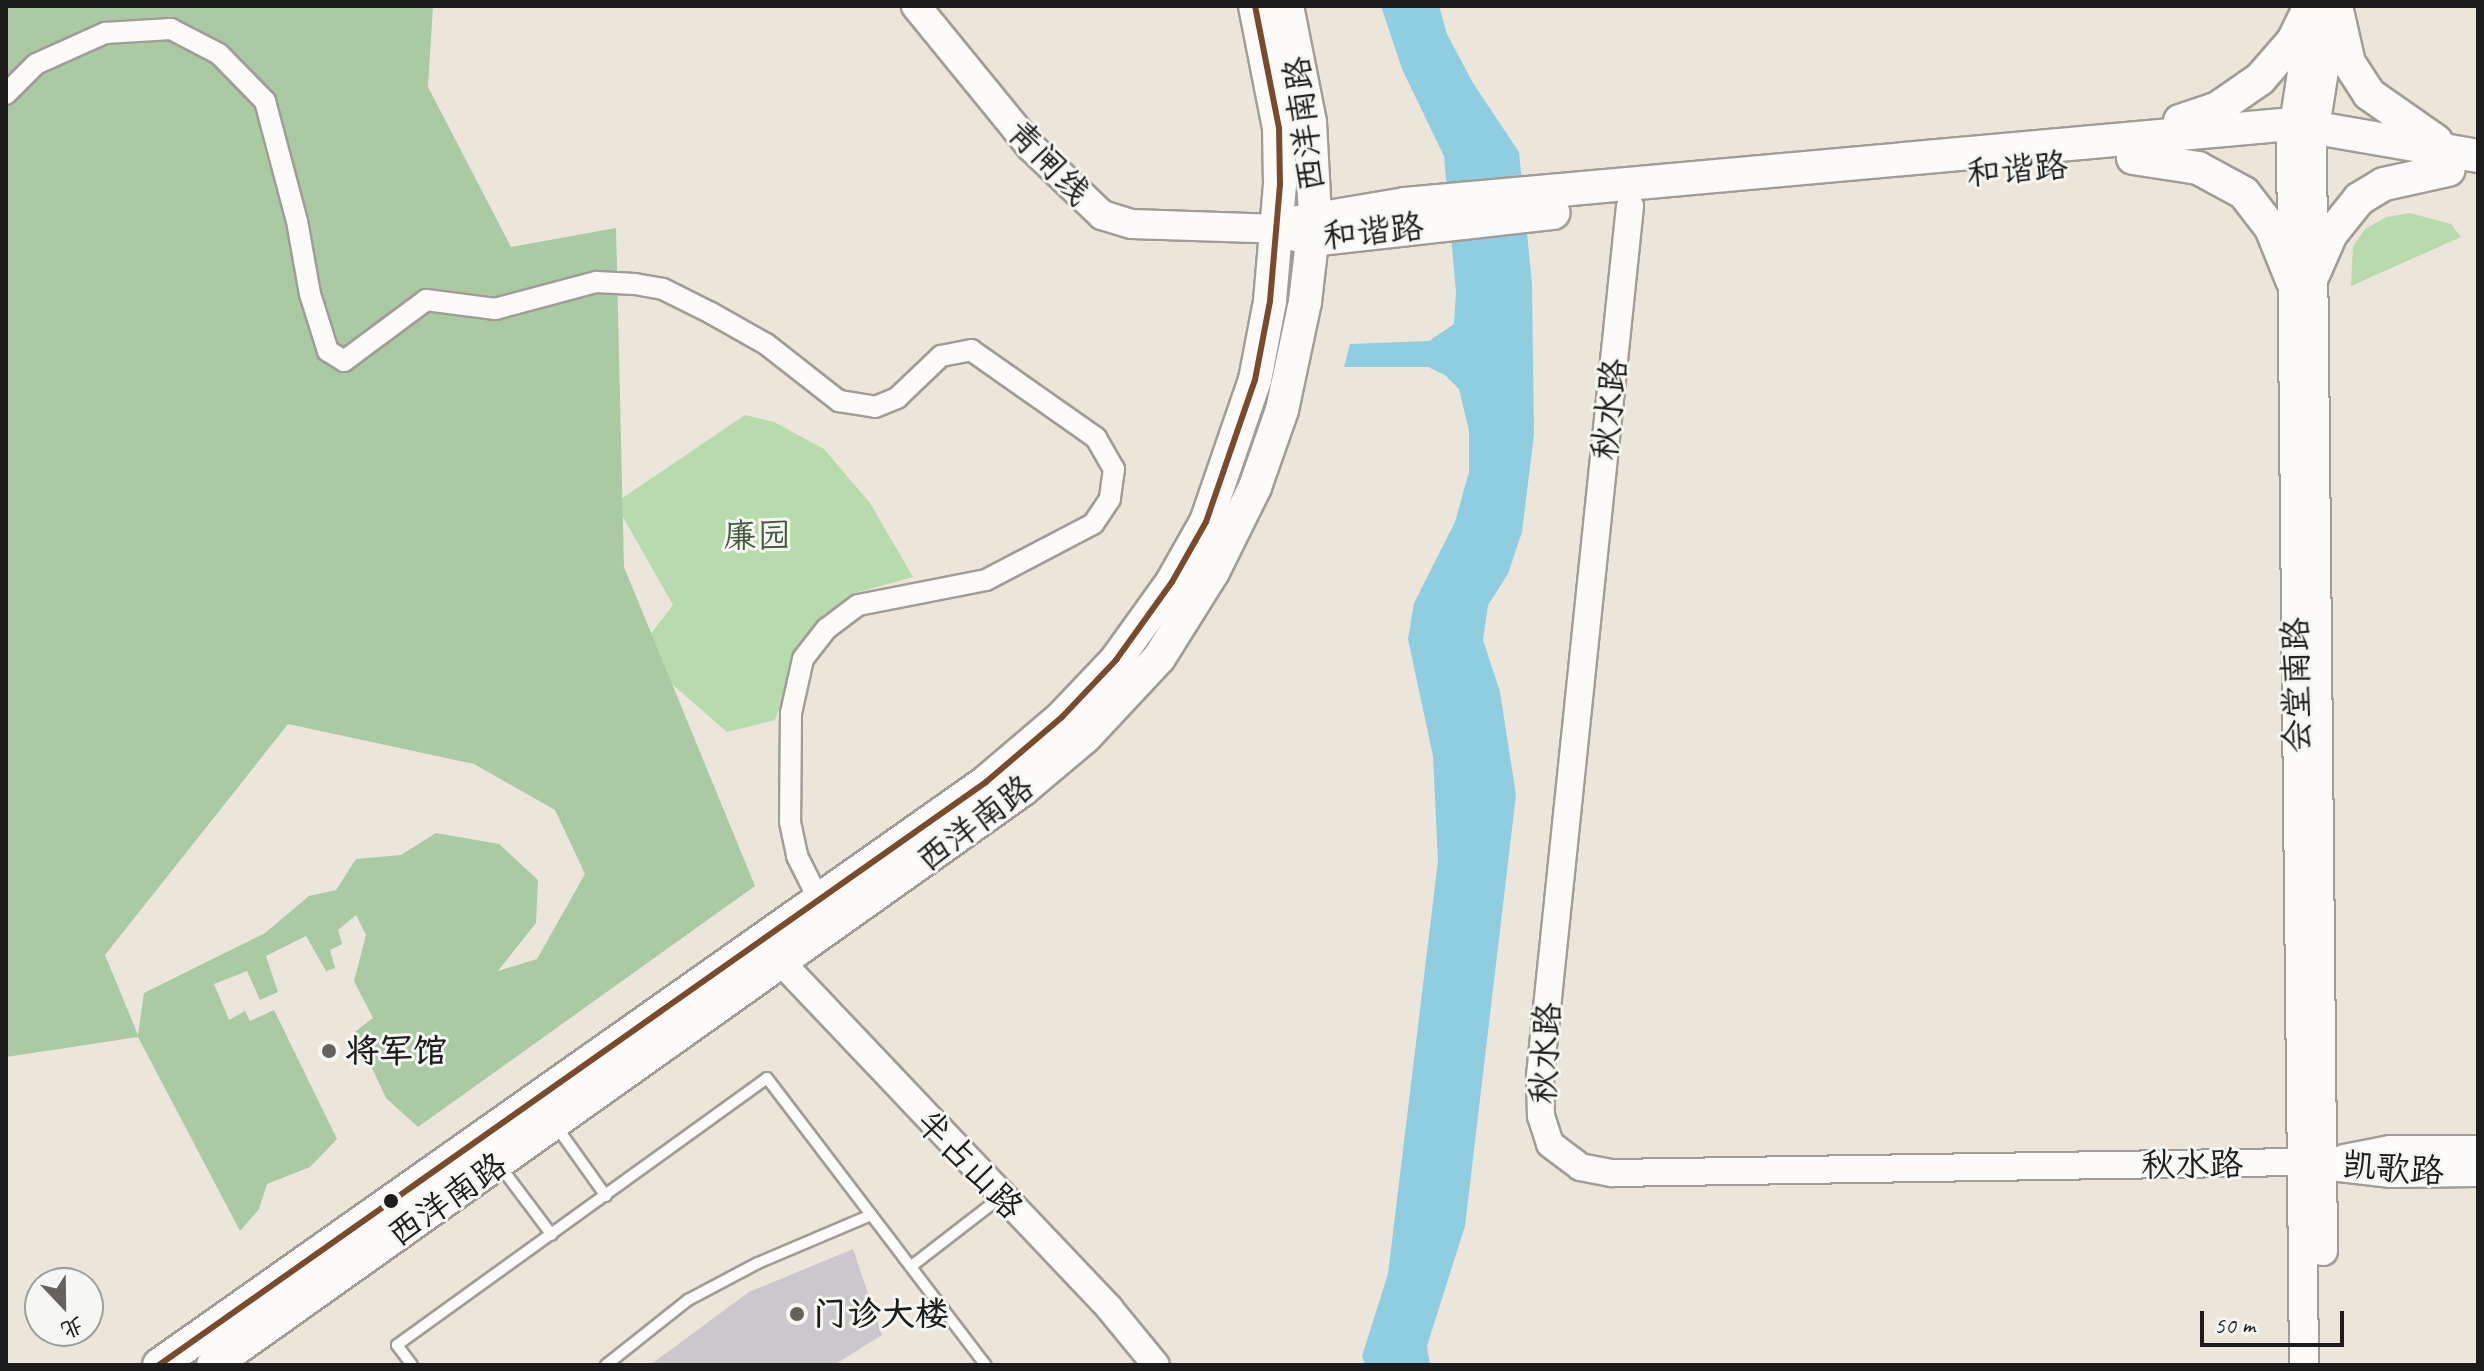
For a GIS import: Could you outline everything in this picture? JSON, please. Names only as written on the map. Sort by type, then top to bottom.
[{"type":"main road","name":"青闸线","points":[[916,6],[1030,146],[1102,215],[1132,224],[1279,229]]},
{"type":"main road","name":"西洋南路","points":[[159,1365],[986,782],[1062,717],[1116,660],[1172,582],[1206,522],[1244,425],[1270,301],[1279,229],[1279,128],[1255,6]]},
{"type":"main road","name":"西洋南路","points":[[213,1365],[783,964],[1022,790],[1085,737],[1159,658],[1213,572],[1266,455],[1294,356],[1313,228],[1310,122],[1287,6]]},
{"type":"main road","name":"会堂南路","points":[[2312,6],[2302,135],[2302,278],[2311,1163],[2322,1365]]},
{"type":"main road","points":[[2129,148],[2239,96],[2283,55],[2312,6]]},
{"type":"main road","name":"会堂南路","points":[[2302,135],[2335,6]]},
{"type":"main road","points":[[2335,6],[2349,63],[2369,94],[2405,124],[2465,163]]},
{"type":"main road","name":"和谐路","points":[[1279,229],[2129,148],[2302,135],[2465,163]]},
{"type":"main road","name":"和谐路","points":[[1530,204],[1630,206],[2129,148]]},
{"type":"main road","points":[[2129,148],[2198,168],[2244,193],[2271,228],[2302,278],[2352,204],[2384,184],[2465,163]]},
{"type":"main road","name":"凯歌路","points":[[2311,1163],[2390,1150],[2478,1150]]},
{"type":"main road","name":"会堂南路","points":[[2304,1365],[2311,1163]]},
{"type":"main road","name":"凯歌路","points":[[2311,1163],[2391,1173],[2478,1172]]},
{"type":"street","points":[[6,94],[36,64],[105,33],[171,29],[219,54],[265,101],[297,221],[310,294],[328,351],[344,361],[426,300],[495,309],[596,282],[635,284],[663,289],[752,336],[839,401],[875,407],[897,398],[941,356],[971,350],[1096,438],[1114,469],[1110,499],[1093,524],[986,580],[858,605],[827,628],[803,659],[791,713],[790,822],[797,856],[818,898]]},
{"type":"street","name":"秋水路","points":[[1630,206],[1540,1076],[1541,1116],[1550,1144],[1580,1167],[1612,1173],[2311,1163]]},
{"type":"street","name":"半占山路","points":[[783,964],[1110,1309],[1156,1365]]},
{"type":"lane","points":[[412,1365],[397,1345],[767,1078],[913,1265],[986,1365]]},
{"type":"lane","points":[[554,1123],[606,1196]]},
{"type":"lane","points":[[498,1163],[552,1235]]},
{"type":"lane","points":[[913,1265],[1001,1197]]},
{"type":"lane","points":[[606,1365],[688,1300],[758,1263],[871,1215]]},
{"type":"green space","points":[[6,6],[433,6],[428,87],[511,247],[616,228],[624,567],[755,886],[418,1127],[386,1098],[355,1032],[373,1018],[354,981],[366,935],[356,915],[338,930],[342,944],[330,950],[335,968],[326,971],[306,936],[266,956],[278,992],[260,1000],[247,971],[214,984],[229,1020],[245,1011],[250,1021],[274,1010],[337,1139],[310,1167],[267,1184],[259,1209],[240,1231],[138,1037],[6,1057]],"holes":[[[288,724],[474,764],[555,810],[585,874],[537,959],[498,971],[536,923],[538,880],[499,844],[436,833],[401,855],[356,859],[336,890],[309,896],[265,933],[144,993],[138,1035],[105,955]]]},
{"type":"green space","points":[[2410,213],[2451,224],[2461,237],[2351,286],[2353,246],[2365,229],[2387,217]]},
{"type":"green space","name":"廉园","points":[[745,415],[774,422],[824,449],[870,503],[913,577],[851,594],[805,637],[775,720],[727,732],[636,653],[673,605],[615,503]]},
{"type":"water","points":[[1381,6],[1439,6],[1447,34],[1473,83],[1519,152],[1532,284],[1534,434],[1522,532],[1508,574],[1488,605],[1483,640],[1500,692],[1516,795],[1465,1226],[1427,1346],[1430,1365],[1365,1365],[1362,1356],[1388,1274],[1438,861],[1433,756],[1408,639],[1414,603],[1455,522],[1469,472],[1469,431],[1459,389],[1445,375],[1428,367],[1344,367],[1350,344],[1429,341],[1454,324],[1456,292],[1444,156],[1402,69]]},
{"type":"building","name":"门诊大楼","points":[[853,1249],[882,1335],[834,1365],[650,1365],[749,1292]]},
{"type":"transit line","points":[[159,1365],[986,782],[1062,717],[1116,660],[1172,582],[1206,522],[1255,380],[1270,301],[1280,184],[1279,128],[1255,6]]},
{"type":"place","name":"将军馆","points":[[329,1051]]},
{"type":"place","name":"门诊大楼","points":[[797,1314]]}]
